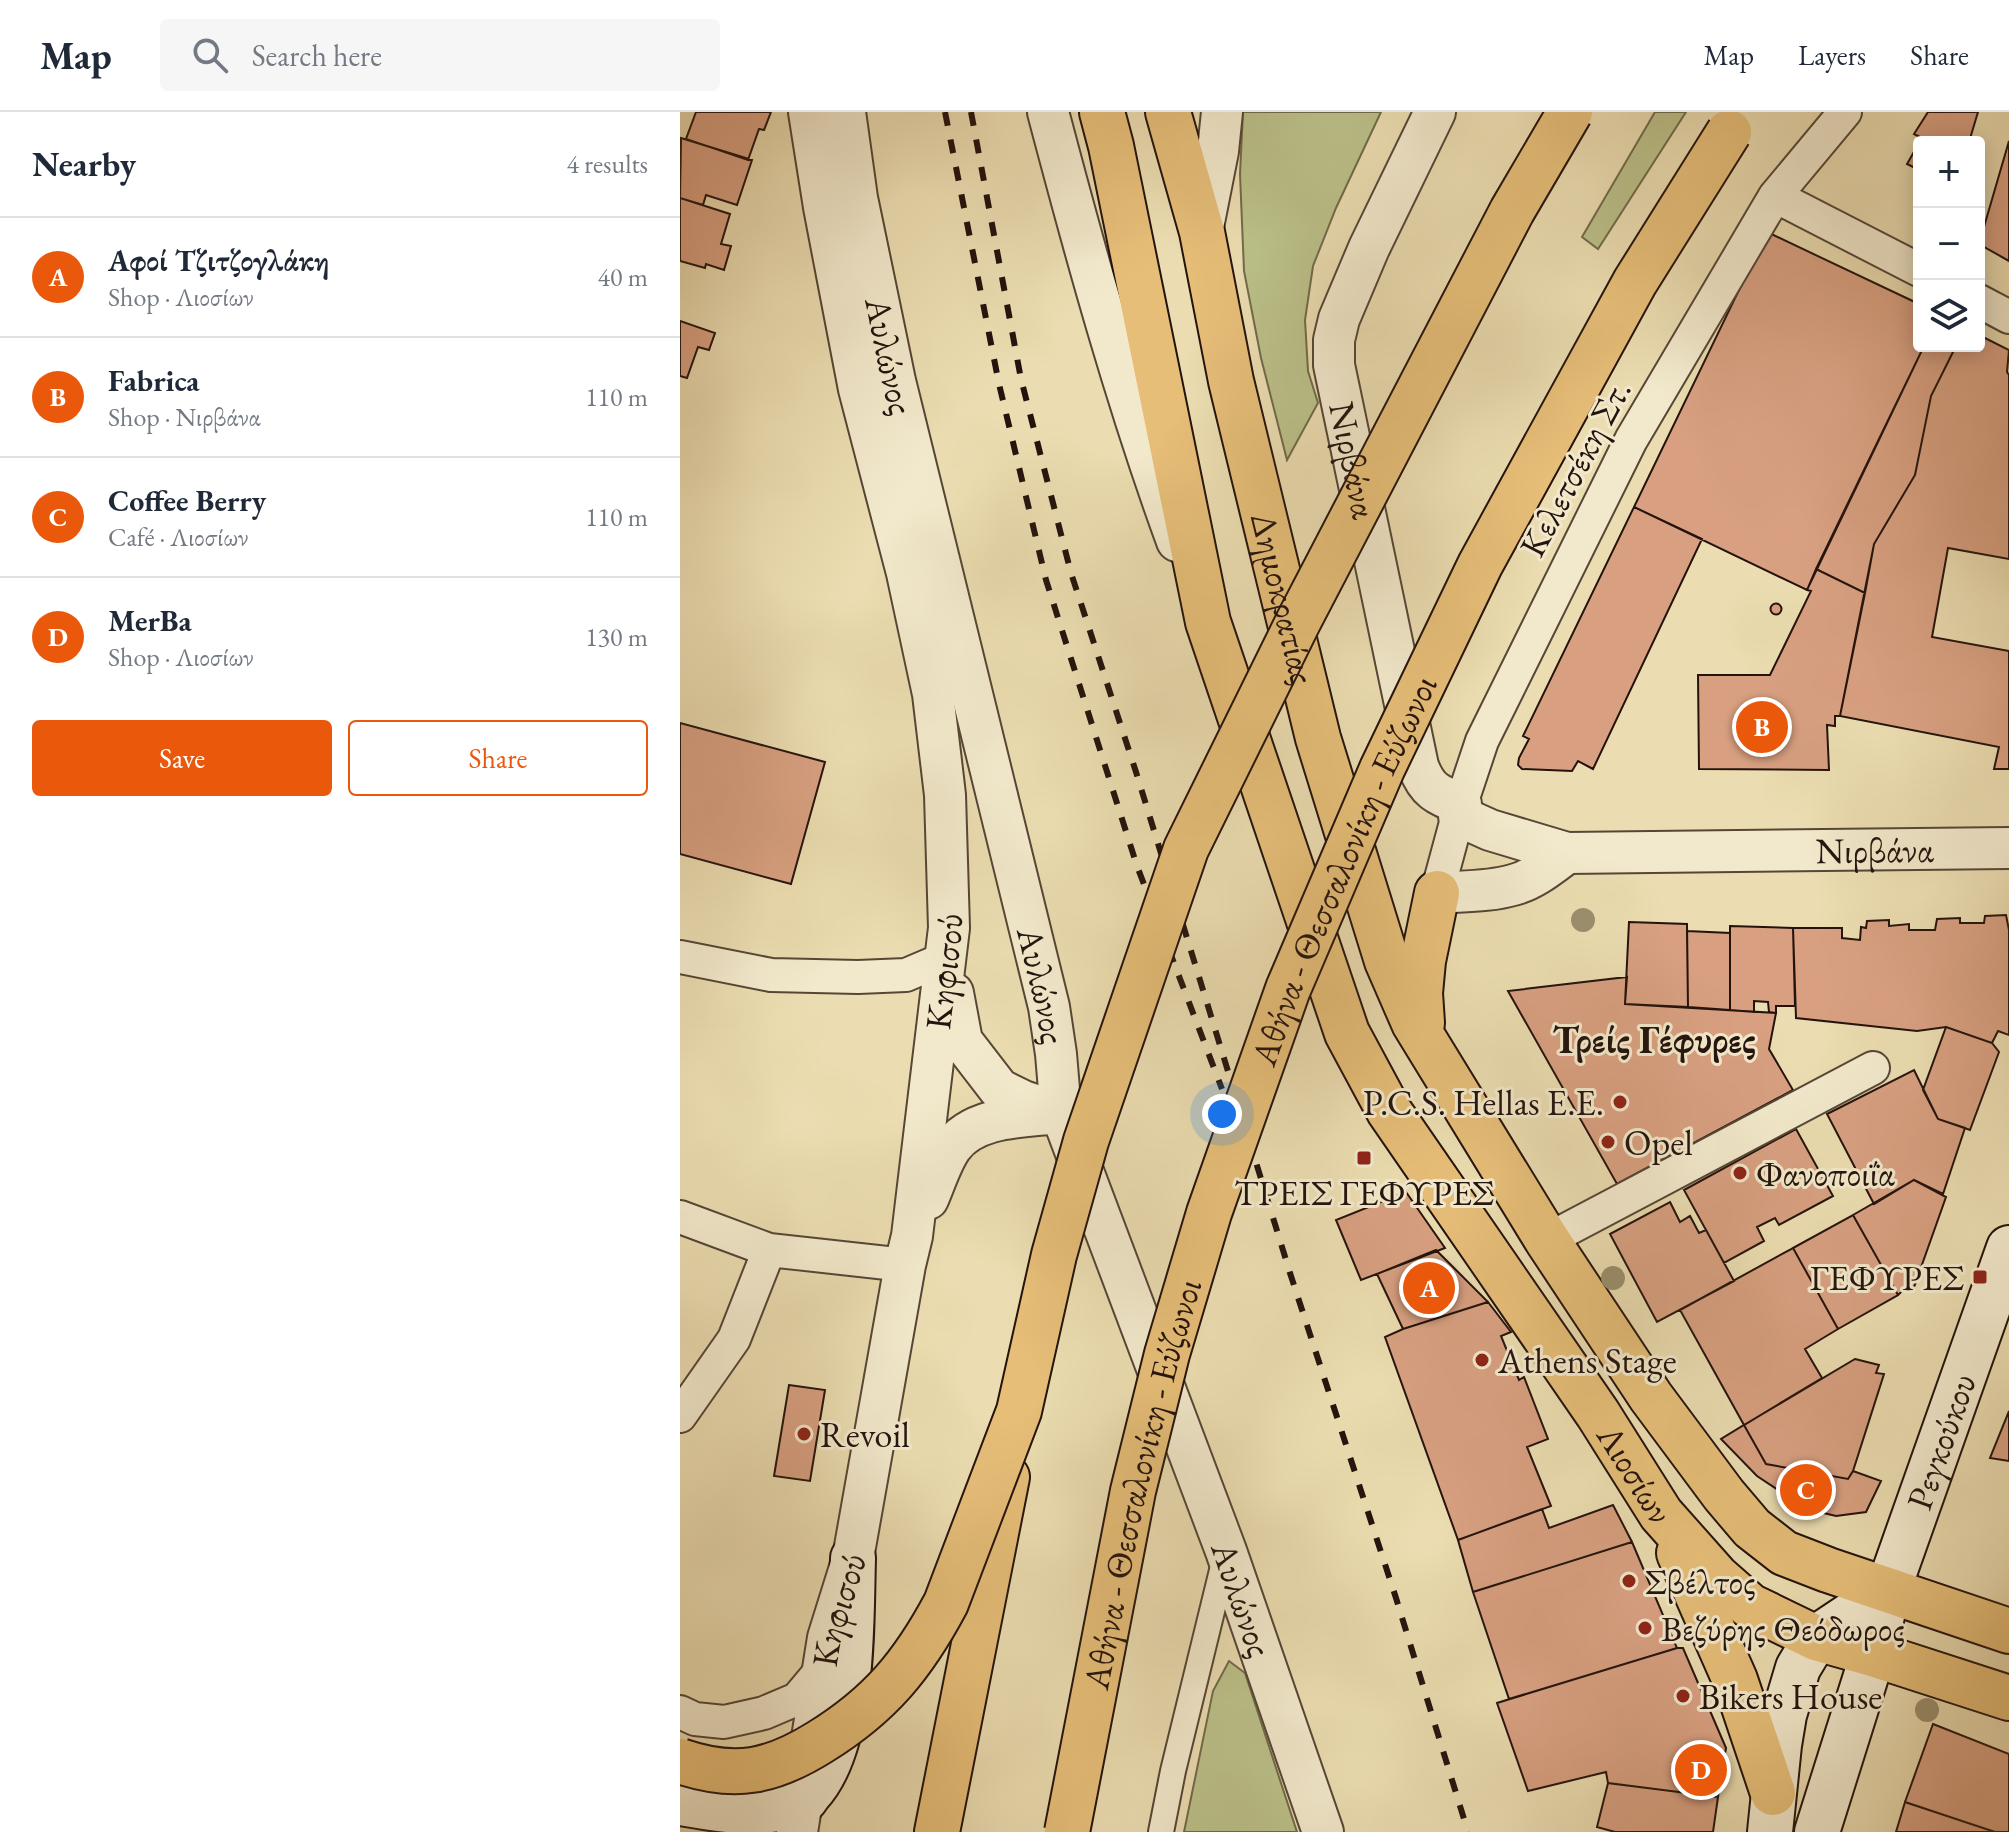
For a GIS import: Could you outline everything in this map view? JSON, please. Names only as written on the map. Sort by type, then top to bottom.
[{"type":"main road","name":"Δημοκρατίας","points":[[1102,112],[1208,622],[1347,1033]]},
{"type":"main road","name":"Δημοκρατίας","points":[[1168,112],[1202,232],[1231,381],[1318,738],[1387,961]]},
{"type":"main road","points":[[937,1832],[1019,1411],[1054,1255],[1086,1141],[1186,849],[1298,622],[1512,211],[1570,112]]},
{"type":"main road","name":"Αθήνα - Θεσσαλονίκη - Εύζωνοι","points":[[1067,1832],[1133,1491],[1167,1354],[1209,1213],[1288,989],[1382,769],[1480,565],[1635,282],[1735,122]]},
{"type":"main road","points":[[1423,1038],[1420,993],[1423,961],[1437,893]]},
{"type":"main road","name":"Λιοσίων","points":[[1387,961],[1414,1023],[1547,1240],[1651,1397],[1752,1528],[1784,1553],[2009,1631]]},
{"type":"main road","name":"Λιοσίων","points":[[1347,1033],[1389,1111],[1598,1414],[1661,1514],[1717,1577],[1750,1606],[1816,1638]]},
{"type":"main road","name":"Ρεγκούκου","points":[[1888,1590],[2009,1248]]},
{"type":"main road","points":[[680,1761],[701,1768],[734,1771],[776,1766],[799,1755],[871,1706],[901,1675],[926,1640],[946,1603],[1019,1411]]},
{"type":"main road","points":[[1661,1514],[1735,1680],[1771,1812]]},
{"type":"main road","points":[[680,1803],[717,1810],[770,1811],[799,1818],[832,1758],[843,1713],[850,1643],[853,1558]]},
{"type":"main road","points":[[1771,1812],[1784,1715],[1798,1668],[1816,1638],[1888,1590]]},
{"type":"main road","points":[[1817,1832],[1873,1654],[1888,1590]]},
{"type":"main road","points":[[1816,1638],[2009,1698]]},
{"type":"street","name":"Κηφισού","points":[[799,1818],[828,1638],[853,1558],[909,1250],[949,928],[945,795],[933,694],[907,573],[859,389],[809,112]]},
{"type":"street","name":"Αυλώνος","points":[[845,112],[857,198],[895,381],[1049,1007],[1061,1113],[1226,1551],[1323,1832]]},
{"type":"street","name":"Δημοκρατίας","points":[[1048,112],[1090,269],[1151,468],[1208,622]]},
{"type":"street","name":"Δημοκρατίας","points":[[1202,232],[1218,151],[1222,112]]},
{"type":"street","name":"Νιρβάνα","points":[[1435,112],[1369,248],[1339,319],[1334,340],[1334,365],[1418,766],[1430,788],[1490,830],[1567,853],[2009,848]]},
{"type":"street","name":"Κελετσέκη Στ.","points":[[1437,893],[1482,741],[1631,440],[1775,196],[1845,112]]},
{"type":"street","points":[[1775,196],[1913,267]]},
{"type":"street","points":[[1985,304],[2009,317]]},
{"type":"street","points":[[1437,893],[1514,885],[1542,871],[1567,853]]},
{"type":"street","points":[[680,957],[771,975],[858,977],[906,975],[946,958],[962,1041],[969,1052],[999,1089],[1023,1101],[1061,1113]]},
{"type":"street","points":[[1547,1240],[1873,1068]]},
{"type":"street","points":[[680,1217],[769,1250],[909,1250],[949,1150],[960,1137],[974,1128],[993,1122],[1061,1113]]},
{"type":"street","points":[[680,1416],[734,1339],[769,1250]]},
{"type":"street","points":[[1161,1832],[1226,1551]]},
{"type":"street","points":[[680,1712],[695,1719],[724,1722],[764,1713],[797,1699],[823,1668]]},
{"type":"green space","points":[[1243,112],[1381,112],[1313,266],[1305,320],[1308,371],[1318,403],[1287,460],[1261,358],[1244,271],[1240,174]]},
{"type":"green space","points":[[1655,112],[1686,112],[1598,249],[1582,237]]},
{"type":"green space","points":[[1229,1661],[1245,1673],[1297,1832],[1184,1832],[1213,1691]]},
{"type":"building","points":[[696,112],[771,112],[764,130],[759,129],[748,160],[686,139]]},
{"type":"building","points":[[1928,112],[1978,112],[1971,136],[1914,134]]},
{"type":"building","points":[[681,138],[752,160],[737,205],[706,195],[703,205],[680,198]]},
{"type":"building","points":[[2009,141],[2009,261],[1985,247],[1985,223]]},
{"type":"building","points":[[1913,154],[1913,167],[1907,164]]},
{"type":"building","points":[[680,198],[730,214],[721,244],[731,246],[724,270],[680,261]]},
{"type":"building","points":[[1767,232],[1913,301],[1913,352],[1921,352],[1807,590],[1634,507]]},
{"type":"building","points":[[680,321],[715,333],[709,350],[698,347],[687,378],[680,376]]},
{"type":"building","points":[[1985,338],[2009,350],[2009,559],[1948,548],[1932,637],[2009,651],[2009,769],[1994,769],[1999,747],[1840,716],[1874,544],[1915,475],[1931,396],[1953,352],[1985,352]]},
{"type":"building","points":[[1921,352],[1953,352],[1931,396],[1915,475],[1874,544],[1865,593],[1816,569]]},
{"type":"building","points":[[1634,507],[1702,539],[1593,769],[1578,761],[1572,771],[1522,769],[1518,765],[1519,758],[1529,739],[1523,736]]},
{"type":"building","points":[[1816,569],[1865,593],[1840,716],[1835,716],[1835,726],[1827,725],[1829,770],[1699,769],[1698,675],[1770,675],[1811,591],[1807,590]]},
{"type":"building","points":[[1776,603],[1782,609],[1776,615],[1770,609]]},
{"type":"building","points":[[680,723],[825,762],[791,884],[680,854]]},
{"type":"building","points":[[2006,915],[2009,930],[2009,1035],[1998,1031],[1992,1043],[1946,1027],[1917,1031],[1796,1018],[1793,928],[1842,928],[1842,938],[1860,940],[1861,927],[1866,928],[1867,921],[1889,920],[1889,926],[1909,924],[1909,930],[1935,930],[1937,919],[1960,918],[1960,923],[1984,923],[1985,916]]},
{"type":"building","points":[[1629,922],[1687,924],[1688,1007],[1625,1004]]},
{"type":"building","points":[[1730,926],[1793,928],[1795,1006],[1776,1006],[1776,1013],[1769,1012],[1768,1002],[1754,1001],[1754,1012],[1730,1010]]},
{"type":"building","points":[[1687,931],[1730,933],[1730,1010],[1688,1007]]},
{"type":"building","points":[[1627,977],[1625,1004],[1776,1013],[1769,1049],[1793,1090],[1617,1184],[1508,991]]},
{"type":"building","points":[[1946,1027],[1992,1043],[1999,1052],[1970,1130],[1938,1119],[1923,1090]]},
{"type":"building","points":[[1914,1070],[1938,1119],[1965,1128],[1943,1194],[1914,1180],[1874,1204],[1827,1114]]},
{"type":"building","points":[[1796,1129],[1833,1196],[1779,1225],[1775,1218],[1757,1227],[1764,1241],[1724,1263],[1684,1190]]},
{"type":"building","points":[[1914,1180],[1946,1197],[1913,1290],[1908,1286],[1898,1295],[1853,1215]]},
{"type":"building","points":[[1406,1192],[1445,1248],[1361,1280],[1336,1220]]},
{"type":"building","points":[[1670,1202],[1680,1222],[1690,1216],[1699,1233],[1706,1230],[1734,1281],[1657,1322],[1610,1234]]},
{"type":"building","points":[[1853,1215],[1898,1295],[1838,1329],[1793,1248]]},
{"type":"building","points":[[1793,1248],[1838,1329],[1805,1349],[1822,1378],[1744,1425],[1680,1310]]},
{"type":"building","points":[[1436,1250],[1488,1302],[1403,1329],[1377,1274]]},
{"type":"building","points":[[1488,1302],[1511,1332],[1501,1336],[1519,1380],[1524,1377],[1548,1439],[1527,1447],[1551,1506],[1458,1540],[1385,1337]]},
{"type":"building","points":[[1855,1359],[1879,1365],[1876,1373],[1884,1374],[1848,1479],[1766,1464],[1744,1425]]},
{"type":"building","points":[[789,1385],[825,1390],[810,1481],[774,1476]]},
{"type":"building","points":[[2009,1411],[2009,1461],[1990,1458]]},
{"type":"building","points":[[1744,1425],[1766,1464],[1848,1479],[1853,1471],[1881,1481],[1866,1512],[1836,1516],[1807,1509],[1757,1476],[1721,1439]]},
{"type":"building","points":[[1613,1505],[1632,1542],[1473,1592],[1458,1540],[1542,1509],[1549,1528]]},
{"type":"building","points":[[1632,1542],[1677,1648],[1509,1699],[1473,1592]]},
{"type":"building","points":[[1683,1648],[1726,1748],[1718,1797],[1608,1783],[1606,1772],[1528,1791],[1497,1703]]},
{"type":"building","points":[[1933,1724],[2009,1754],[2009,1832],[1995,1832],[1905,1802]]},
{"type":"building","points":[[1608,1783],[1718,1797],[1713,1832],[1615,1832],[1597,1827]]},
{"type":"building","points":[[1905,1802],[1995,1832],[1896,1832]]},
{"type":"railway","points":[[945,112],[999,384],[1046,580],[1137,866],[1222,1089]]},
{"type":"railway","points":[[971,112],[1021,379],[1071,573],[1468,1832]]},
{"type":"place","name":"Fabrica","points":[[1762,727]]},
{"type":"place","name":"P.C.S. Hellas E.E.","points":[[1620,1102]]},
{"type":"place","name":"Opel","points":[[1608,1142]]},
{"type":"place","name":"ΤΡΕΙΣ ΓΕΦΥΡΕΣ","points":[[1364,1158]]},
{"type":"place","name":"Φανοποιΐα","points":[[1740,1173]]},
{"type":"place","name":"ΓΕΦΥΡΕΣ","points":[[1980,1277]]},
{"type":"place","name":"Αφοί Τζιτζογλάκη","points":[[1429,1288]]},
{"type":"place","name":"Athens Stage","points":[[1482,1360]]},
{"type":"place","name":"Revoil","points":[[804,1434]]},
{"type":"place","name":"Coffee Berry","points":[[1806,1490]]},
{"type":"place","name":"Σβέλτος","points":[[1629,1581]]},
{"type":"place","name":"Βεζύρης Θεόδωρος","points":[[1645,1628]]},
{"type":"place","name":"Bikers House","points":[[1683,1696]]},
{"type":"place","name":"MerBa","points":[[1701,1770]]},
{"type":"district","name":"Τρείς Γέφυρες","points":[[1654,1038]]}]
